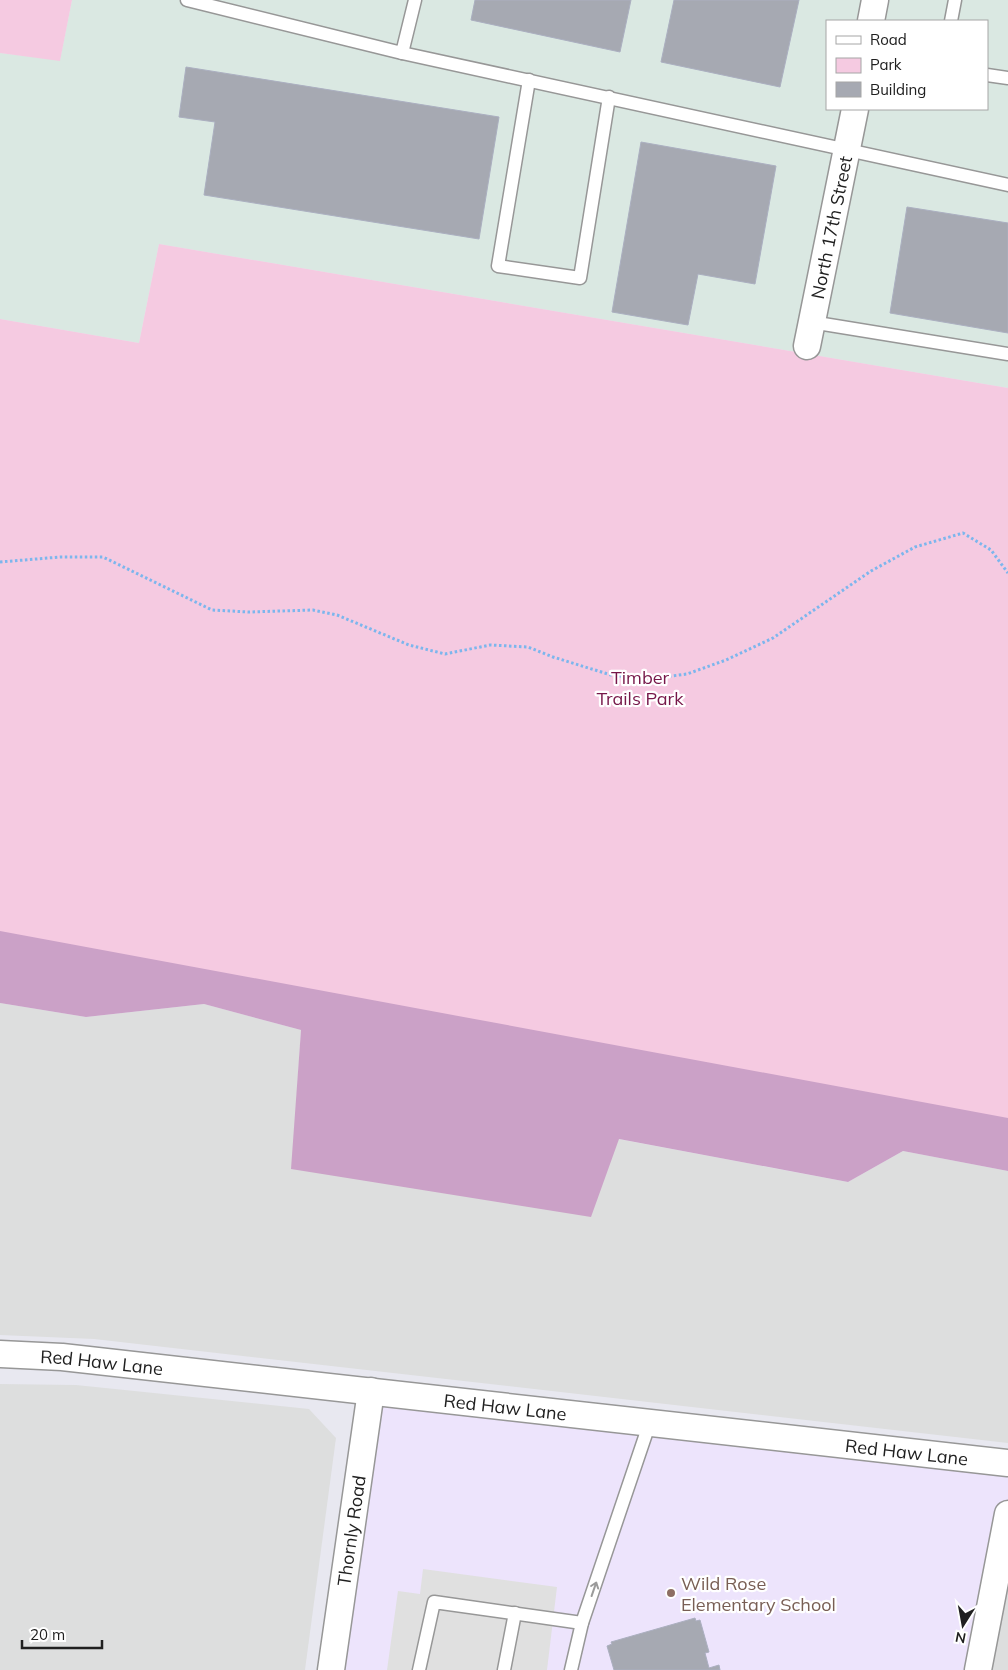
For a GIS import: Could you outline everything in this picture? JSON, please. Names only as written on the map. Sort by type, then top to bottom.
[{"type":"street","points":[[871,20],[875,0]]},
{"type":"street","name":"North 17th Street","points":[[809,334],[855,110]]},
{"type":"street","name":"Red Haw Lane","points":[[0,1354],[62,1357],[1008,1463]]},
{"type":"street","name":"Thornly Road","points":[[331,1670],[371,1391]]},
{"type":"street","points":[[978,1670],[1008,1514]]},
{"type":"lane","points":[[187,0],[402,53],[1008,185]]},
{"type":"lane","points":[[402,53],[415,0]]},
{"type":"lane","points":[[951,20],[955,0]]},
{"type":"lane","points":[[988,75],[1008,78]]},
{"type":"lane","points":[[529,80],[498,266],[580,278],[609,97]]},
{"type":"lane","points":[[809,334],[1008,354]]},
{"type":"lane","points":[[571,1670],[582,1623],[650,1422]]},
{"type":"lane","points":[[419,1670],[434,1602],[582,1623]]},
{"type":"lane","points":[[504,1670],[515,1613]]},
{"type":"path","points":[[0,562],[60,557],[103,557],[212,610],[250,612],[313,610],[337,615],[409,645],[445,654],[490,645],[528,646],[553,657],[611,675],[648,679],[687,674],[726,660],[773,638],[871,571],[915,547],[963,533],[991,550],[1008,574]]},
{"type":"shaded area","points":[[72,0],[1008,0],[1008,388],[159,244],[139,343],[0,319],[0,53],[60,60]]},
{"type":"shaded area","points":[[0,876],[1008,1076],[1008,1171],[903,1151],[848,1182],[619,1139],[591,1217],[291,1169],[301,1030],[204,1004],[86,1017],[0,1003]]},
{"type":"shaded area","points":[[0,1003],[86,1017],[204,1004],[301,1030],[292,1169],[618,1139],[848,1182],[903,1151],[1008,1171],[1008,1443],[94,1339],[0,1335]]},
{"type":"shaded area","points":[[0,1384],[76,1385],[309,1409],[336,1438],[305,1670],[0,1670]]},
{"type":"shaded area","name":"Wild Rose Elementary School","points":[[381,1401],[1008,1472],[1008,1517],[972,1670],[341,1670]]},
{"type":"shaded area","points":[[1008,1517],[1008,1670],[972,1670]]},
{"type":"shaded area","points":[[423,1569],[557,1587],[547,1670],[387,1670],[398,1591],[420,1594]]},
{"type":"green space","points":[[0,0],[72,0],[60,61],[0,53]]},
{"type":"green space","name":"Timber Trails Park","points":[[159,244],[1008,388],[1008,1118],[0,931],[0,319],[139,343]]},
{"type":"building","points":[[475,0],[631,0],[620,52],[471,20]]},
{"type":"building","points":[[674,0],[799,0],[780,87],[661,62]]},
{"type":"building","points":[[186,67],[499,117],[479,239],[204,195],[215,122],[179,117]]},
{"type":"building","points":[[641,142],[776,166],[755,284],[698,274],[688,325],[612,312]]},
{"type":"building","points":[[907,207],[1008,223],[1008,333],[890,313]]},
{"type":"building","points":[[695,1618],[696,1621],[700,1620],[709,1652],[705,1653],[709,1668],[719,1665],[720,1670],[614,1670],[607,1646],[612,1644],[611,1642]]},
{"type":"place","name":"Wild Rose Elementary School","points":[[671,1593]]}]
